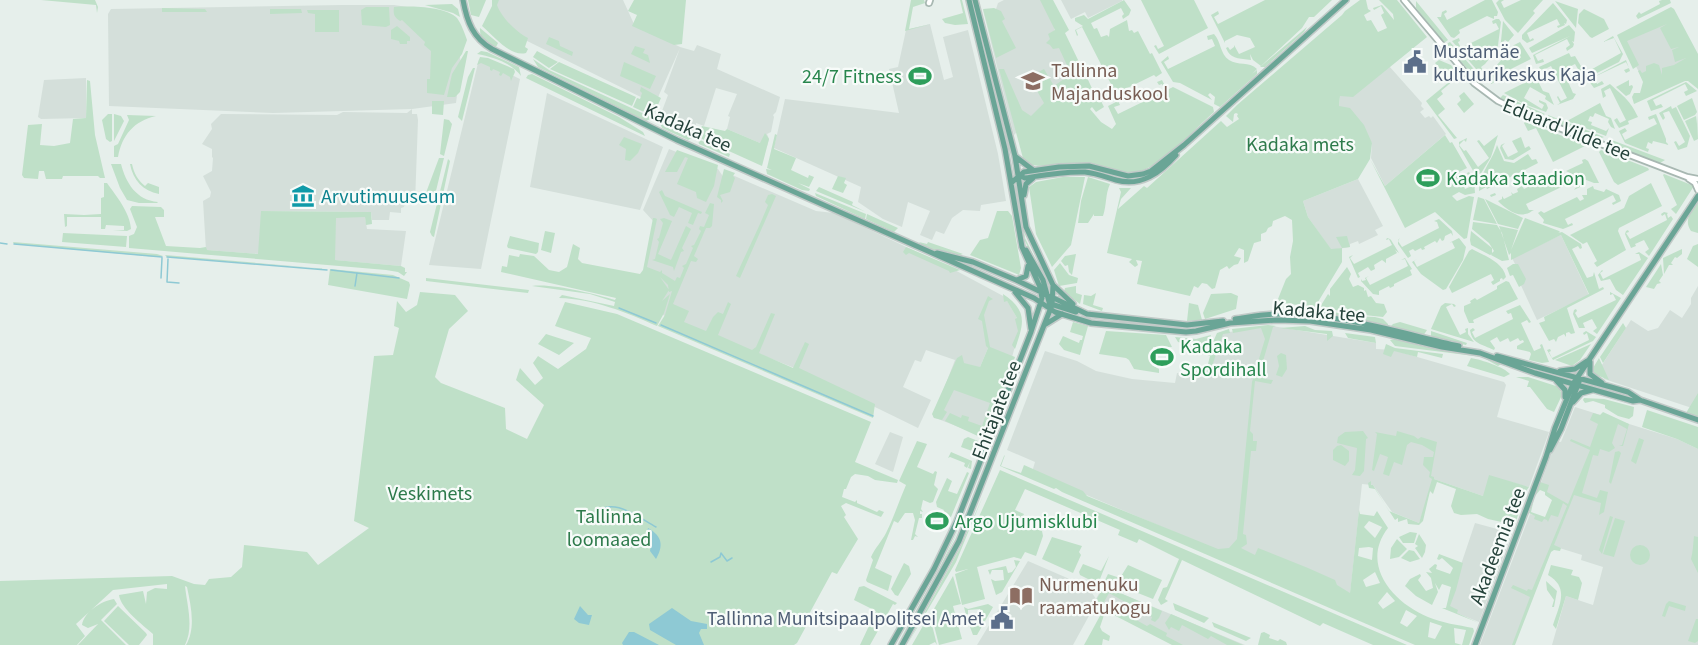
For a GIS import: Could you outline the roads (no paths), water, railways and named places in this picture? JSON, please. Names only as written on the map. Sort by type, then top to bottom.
[{"type":"main road","name":"Kadaka tee","points":[[463,0],[472,31],[477,38],[492,49],[677,140],[1012,289],[1046,301],[1087,314],[1179,325],[1201,325],[1274,314],[1340,322],[1556,371],[1593,390],[1633,401],[1640,400]]},
{"type":"main road","points":[[969,0],[1005,148],[1023,247],[1046,301]]},
{"type":"main road","points":[[975,0],[1015,156],[1029,237],[1053,285],[1069,302],[1087,314]]},
{"type":"main road","points":[[1005,148],[1013,168],[1018,175],[1025,178],[1034,173],[1080,165],[1100,168],[1125,176],[1135,176],[1155,168],[1184,145],[1346,0]]},
{"type":"main road","points":[[1015,156],[1034,173]]},
{"type":"main road","points":[[1023,203],[1026,184],[1034,173]]},
{"type":"main road","points":[[1011,183],[1018,175]]},
{"type":"main road","name":"Akadeemia tee","points":[[1475,645],[1565,401],[1698,196]]},
{"type":"main road","points":[[1023,247],[1040,272],[1046,301]]},
{"type":"main road","name":"Kadaka tee","points":[[930,252],[963,258],[1016,280],[1034,289],[1062,314],[1098,324],[1196,331],[1230,323],[1312,319]]},
{"type":"main road","points":[[1016,280],[1026,276],[1028,261]]},
{"type":"main road","name":"Ehitajate tee","points":[[891,645],[954,529],[1039,310],[1051,293],[1053,285]]},
{"type":"main road","points":[[1012,289],[1022,298],[1028,308],[1031,332]]},
{"type":"main road","name":"Ehitajate tee","points":[[902,645],[959,541],[1045,325],[1046,301]]},
{"type":"main road","points":[[1045,325],[1062,314]]},
{"type":"main road","points":[[1270,320],[1274,314]]},
{"type":"main road","points":[[1160,330],[1165,323]]},
{"type":"main road","points":[[1171,331],[1179,325]]},
{"type":"main road","name":"Kadaka tee","points":[[1426,340],[1480,353],[1553,378],[1611,387],[1628,392],[1640,400],[1698,420]]},
{"type":"main road","points":[[1556,371],[1575,369],[1591,358]]},
{"type":"main road","points":[[1591,358],[1589,371],[1593,378],[1611,387]]},
{"type":"main road","points":[[1553,378],[1565,390],[1565,401]]},
{"type":"main road","name":"Akadeemia tee","points":[[1546,457],[1561,429],[1577,382]]},
{"type":"main road","points":[[1569,408],[1577,396],[1593,390]]},
{"type":"main road","points":[[1621,398],[1628,392]]},
{"type":"street","name":"Eduard Vilde tee","points":[[1404,0],[1474,83],[1498,101],[1527,115],[1687,177],[1698,179]]},
{"type":"street","points":[[1687,177],[1695,183],[1698,190]]},
{"type":"water","points":[[648,528],[656,534],[660,541],[661,545],[656,559],[650,551],[652,539],[647,532]]},
{"type":"water","points":[[580,606],[588,615],[592,615],[589,625],[579,623],[574,619]]},
{"type":"water","points":[[672,608],[691,621],[707,624],[707,629],[701,629],[699,633],[704,645],[676,645],[650,630],[649,624]]},
{"type":"water","points":[[629,632],[634,632],[659,645],[623,645]]},
{"type":"waterway","points":[[0,243],[7,244]]},
{"type":"waterway","points":[[14,244],[162,257]]},
{"type":"waterway","points":[[167,257],[327,270]]},
{"type":"waterway","points":[[161,278],[162,258]]},
{"type":"waterway","points":[[168,259],[167,282],[179,283]]},
{"type":"waterway","points":[[331,270],[399,278]]},
{"type":"waterway","points":[[355,286],[357,273]]},
{"type":"waterway","points":[[619,308],[656,323]]},
{"type":"waterway","points":[[661,325],[873,416]]},
{"type":"waterway","points":[[594,515],[601,509],[617,507],[656,527]]},
{"type":"waterway","points":[[711,562],[720,557],[721,553],[727,561],[732,558]]},
{"type":"place","name":"Mustamäe kultuurikeskus Kaja","points":[[1415,62]]},
{"type":"place","name":"24/7 Fitness","points":[[920,76]]},
{"type":"place","name":"Tallinna Majanduskool","points":[[1033,81]]},
{"type":"place","name":"Kadaka staadion","points":[[1428,178]]},
{"type":"place","name":"Arvutimuuseum","points":[[303,196]]},
{"type":"place","name":"Kadaka Spordihall","points":[[1162,357]]},
{"type":"place","name":"Argo Ujumisklubi","points":[[937,521]]},
{"type":"place","name":"Nurmenuku raamatukogu","points":[[1021,596]]},
{"type":"place","name":"Tallinna Munitsipaalpolitsei Amet","points":[[1002,618]]},
{"type":"park label","name":"Kadaka mets","points":[[1300,144]]},
{"type":"park label","name":"Veskimets","points":[[430,493]]},
{"type":"park label","name":"Tallinna loomaaed","points":[[609,528]]}]
